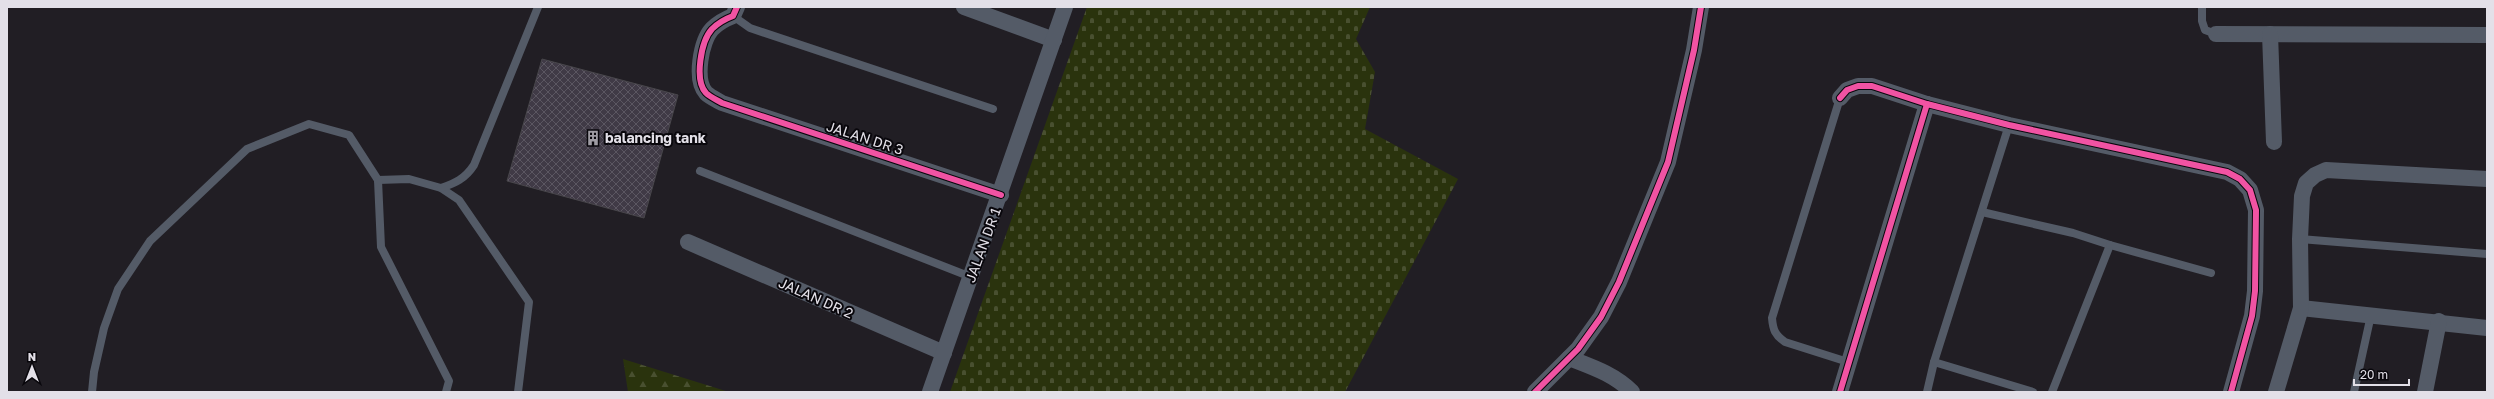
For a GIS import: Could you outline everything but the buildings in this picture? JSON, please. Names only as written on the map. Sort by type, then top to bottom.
[{"type":"street","points":[[964,7],[1054,40]]},
{"type":"street","name":"JALAN DR 1","points":[[930,392],[1001,195],[1065,7]]},
{"type":"street","points":[[1535,392],[1569,358],[1601,317],[1620,282],[1668,162],[1694,50],[1701,7]]},
{"type":"street","name":"JALAN DR 3","points":[[735,12],[711,30],[700,62],[700,77],[706,92],[722,103],[1001,195]]},
{"type":"street","points":[[2216,34],[2487,35]]},
{"type":"street","points":[[2270,34],[2274,142]]},
{"type":"street","points":[[1840,98],[1847,90],[1858,86],[1872,86],[1927,104],[2009,125],[2227,172],[2240,179],[2250,190],[2256,210],[2255,291],[2252,316],[2231,392]]},
{"type":"street","points":[[1840,392],[1927,104]]},
{"type":"street","points":[[2276,392],[2301,308],[2300,239],[2302,196],[2306,184],[2315,175],[2326,170],[2487,179]]},
{"type":"street","name":"JALAN DR 2","points":[[688,242],[944,353]]},
{"type":"street","points":[[2301,308],[2439,321],[2487,328]]},
{"type":"street","points":[[2425,392],[2439,321]]},
{"type":"street","points":[[1569,358],[1599,369],[1617,379],[1632,392]]},
{"type":"lane","points":[[441,188],[457,182],[468,175],[474,165],[538,7]]},
{"type":"lane","points":[[2202,7],[2202,21],[2205,30],[2216,34]]},
{"type":"lane","points":[[735,12],[750,28],[993,109]]},
{"type":"lane","points":[[1840,98],[1772,318],[1773,329],[1777,337],[1785,342],[1848,362]]},
{"type":"lane","points":[[92,392],[94,372],[104,328],[118,289],[150,241],[247,149],[309,124],[349,135],[378,180],[381,247],[449,381],[446,392]]},
{"type":"lane","points":[[1927,392],[1934,362],[2009,125]]},
{"type":"lane","points":[[700,171],[971,276]]},
{"type":"lane","points":[[378,180],[409,179],[441,188],[459,200],[529,302],[518,392]]},
{"type":"lane","points":[[1982,212],[2073,233],[2110,245],[2211,273]]},
{"type":"lane","points":[[2300,239],[2487,254]]},
{"type":"lane","points":[[2052,392],[2110,245]]},
{"type":"lane","points":[[2354,392],[2371,315]]},
{"type":"lane","points":[[1934,362],[2033,392]]},
{"type":"green space","points":[[1087,7],[1370,7],[1356,39],[1375,72],[1365,129],[1458,179],[1345,392],[950,392]]},
{"type":"green space","points":[[623,359],[729,392],[628,392]]},
{"type":"cycle path","points":[[737,7],[733,16],[717,24],[712,29],[702,51],[700,61],[700,79],[702,87],[709,96],[722,103],[1001,195]]},
{"type":"cycle path","points":[[1535,392],[1578,349],[1601,317],[1619,282],[1668,162],[1694,50],[1701,7]]},
{"type":"cycle path","points":[[1840,98],[1847,90],[1858,86],[1872,86],[1927,104],[2009,125],[2227,172],[2240,179],[2250,190],[2256,210],[2255,291],[2252,316],[2231,392]]},
{"type":"cycle path","points":[[1840,392],[1927,104]]},
{"type":"place","name":"balancing tank","points":[[593,138]]}]
